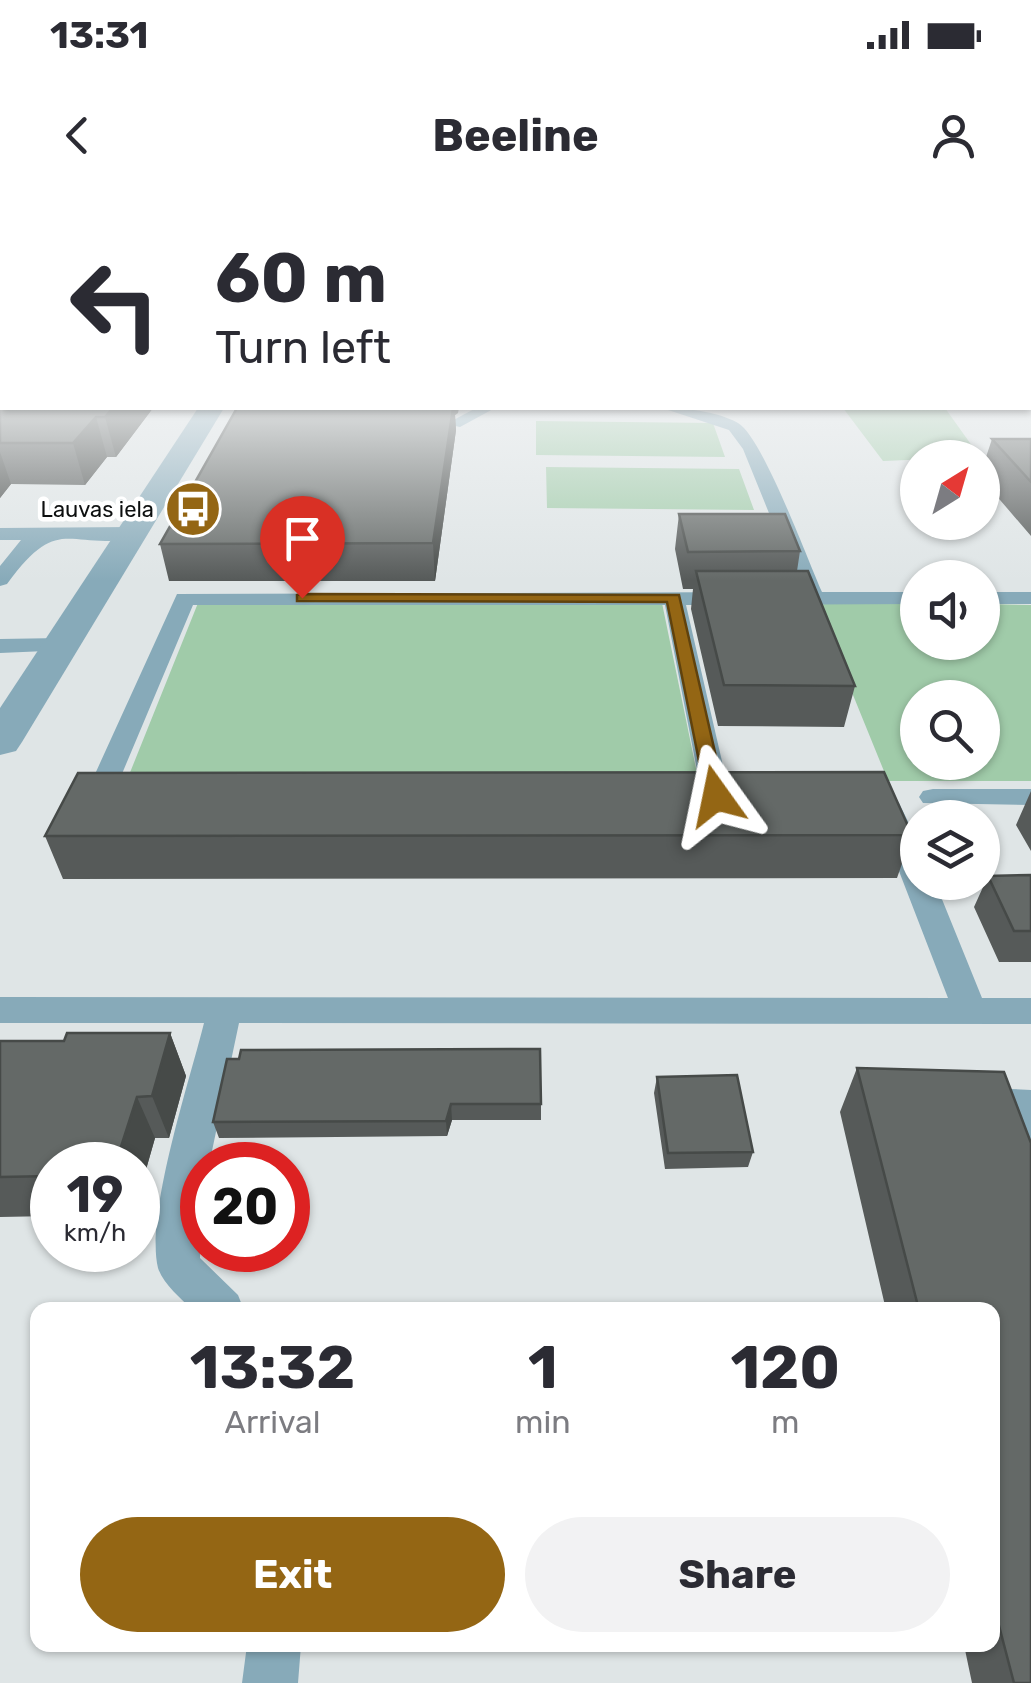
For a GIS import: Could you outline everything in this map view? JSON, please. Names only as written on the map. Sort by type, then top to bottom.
[{"type":"street","points":[[0,742],[188,443]]},
{"type":"lane","points":[[747,443],[814,598]]},
{"type":"lane","points":[[0,534],[133,533]]},
{"type":"lane","points":[[0,580],[25,546],[45,534]]},
{"type":"lane","points":[[138,796],[99,796],[185,598],[900,598]]},
{"type":"lane","points":[[674,598],[716,796]]},
{"type":"lane","points":[[1000,598],[1031,598]]},
{"type":"lane","points":[[0,646],[61,645]]},
{"type":"lane","points":[[865,796],[884,796],[900,836]]},
{"type":"lane","points":[[933,796],[1031,798]]},
{"type":"lane","points":[[926,900],[970,1011]]},
{"type":"lane","points":[[0,1010],[1031,1011]]},
{"type":"lane","points":[[214,1302],[179,1266],[180,1208],[224,1010]]},
{"type":"lane","points":[[1031,1105],[1010,1104],[1031,1156]]},
{"type":"lane","points":[[270,1683],[273,1652]]},
{"type":"green space","points":[[536,443],[720,443],[725,457],[536,455]]},
{"type":"green space","points":[[870,443],[900,443],[900,460],[883,461]]},
{"type":"green space","points":[[546,467],[739,469],[754,510],[547,508]]},
{"type":"green space","points":[[198,603],[662,603],[699,783],[125,785]]},
{"type":"green space","points":[[816,604],[900,604],[900,660],[1000,660],[1000,604],[1031,605],[1031,781],[888,781]]},
{"type":"building","points":[[217,443],[448,443],[433,543],[160,544]]},
{"type":"building","points":[[1000,443],[1031,443],[1031,482],[1000,448]]},
{"type":"building","points":[[679,514],[785,514],[800,551],[688,552]]},
{"type":"building","points":[[696,571],[808,571],[855,686],[724,685]]},
{"type":"building","points":[[884,772],[900,808],[900,835],[45,836],[78,773]]},
{"type":"building","points":[[1031,875],[1031,931],[1014,931],[999,900],[1000,876]]},
{"type":"building","points":[[67,1033],[170,1033],[152,1096],[137,1097],[123,1142],[30,1142],[30,1176],[0,1177],[0,1041],[64,1041]]},
{"type":"building","points":[[540,1049],[541,1104],[451,1104],[446,1121],[213,1122],[227,1059],[239,1059],[241,1050]]},
{"type":"building","points":[[857,1068],[1004,1072],[1031,1143],[1031,1683],[1014,1683],[1000,1630],[1000,1302],[917,1302]]},
{"type":"building","points":[[737,1075],[753,1152],[668,1153],[657,1077]]},
{"type":"place","name":"Lauvas iela","points":[[193,509]]},
{"type":"route","points":[[302,598],[674,598],[716,796]]}]
